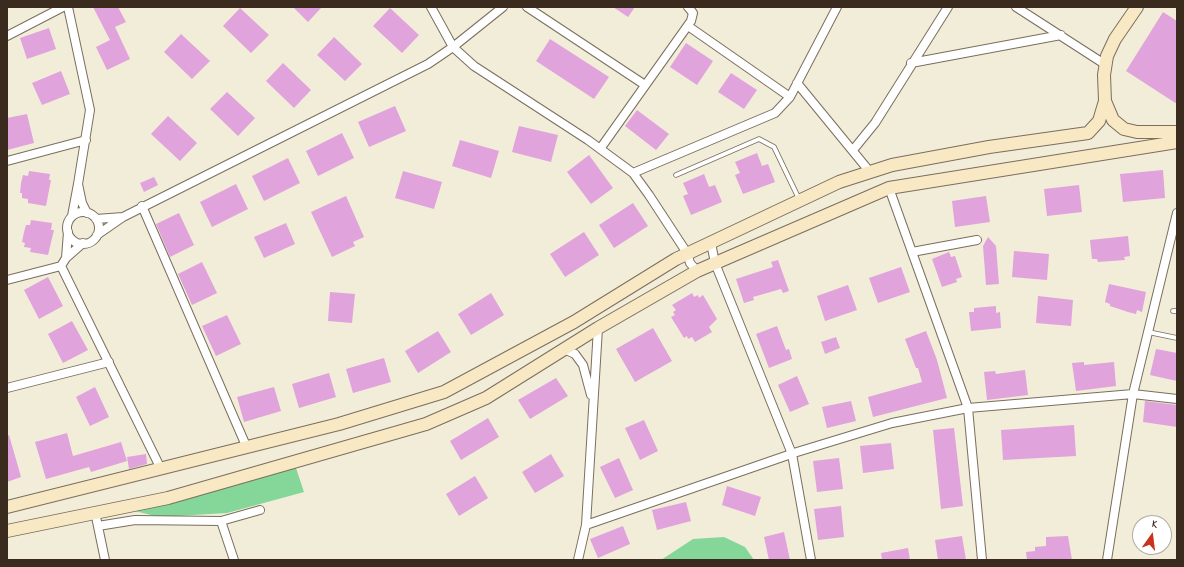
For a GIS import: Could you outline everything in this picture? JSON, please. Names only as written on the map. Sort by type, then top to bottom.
[{"type":"main road","points":[[7,507],[339,424],[444,392],[574,322],[687,253],[799,199],[839,182],[892,165],[989,147],[1088,133],[1099,121],[1105,101],[1107,56],[1131,12],[1137,7]]},
{"type":"main road","points":[[1105,101],[1113,120],[1124,129],[1137,132],[1177,132]]},
{"type":"main road","points":[[7,531],[168,498],[426,424],[486,398],[598,328],[697,271],[889,188],[1177,142]]},
{"type":"street","points":[[7,36],[63,7]]},
{"type":"street","points":[[66,258],[67,227],[72,216],[90,110],[68,7]]},
{"type":"street","points":[[431,7],[453,47],[474,66],[600,149],[633,173],[687,253],[690,263],[697,271]]},
{"type":"street","points":[[68,232],[75,242],[83,243],[92,241],[97,235],[142,206],[428,64],[453,47],[503,7]]},
{"type":"street","points":[[527,7],[645,86]]},
{"type":"street","points":[[600,149],[688,26],[693,14],[688,7]]},
{"type":"street","points":[[633,173],[775,113],[790,97],[837,7]]},
{"type":"street","points":[[853,150],[875,123],[911,63],[948,7]]},
{"type":"street","points":[[1016,7],[1106,65]]},
{"type":"street","points":[[688,26],[790,97]]},
{"type":"street","points":[[911,63],[1061,35]]},
{"type":"street","points":[[797,83],[870,172]]},
{"type":"street","points":[[7,161],[86,140]]},
{"type":"street","points":[[78,184],[82,203],[87,212],[96,219],[99,226],[97,235]]},
{"type":"street","points":[[889,188],[968,408],[982,560]]},
{"type":"street","points":[[142,206],[247,448]]},
{"type":"street","points":[[72,216],[77,213],[87,212]]},
{"type":"street","points":[[1107,560],[1133,394],[1177,214]]},
{"type":"street","points":[[96,219],[123,217]]},
{"type":"street","points":[[912,252],[977,240]]},
{"type":"street","points":[[7,280],[61,266],[66,258],[83,243]]},
{"type":"street","points":[[708,243],[712,248],[715,263],[792,454],[811,560]]},
{"type":"street","points":[[61,266],[162,469]]},
{"type":"street","points":[[578,560],[586,525],[594,414],[598,328]]},
{"type":"street","points":[[564,349],[575,354],[583,365],[590,385],[594,414]]},
{"type":"street","points":[[7,388],[110,362]]},
{"type":"street","points":[[586,525],[792,454],[892,423],[968,408],[1133,394],[1177,399]]},
{"type":"street","points":[[98,526],[135,520],[221,521],[260,510]]},
{"type":"street","points":[[95,512],[105,560]]},
{"type":"street","points":[[221,521],[234,560]]},
{"type":"lane","points":[[676,175],[759,139],[774,147],[799,199]]},
{"type":"lane","points":[[1148,332],[1177,338]]},
{"type":"green space","points":[[296,468],[304,492],[227,513],[159,517],[135,511]]},
{"type":"green space","points":[[724,537],[745,547],[754,560],[661,560],[693,539]]},
{"type":"building","points":[[93,7],[118,7],[126,22],[115,27],[130,59],[107,70],[96,47],[110,40]]},
{"type":"building","points":[[293,7],[322,7],[308,22]]},
{"type":"building","points":[[613,7],[635,7],[628,17]]},
{"type":"building","points":[[240,8],[269,35],[251,53],[223,26]]},
{"type":"building","points":[[390,8],[419,35],[402,53],[373,26]]},
{"type":"building","points":[[1163,12],[1177,21],[1177,104],[1126,71]]},
{"type":"building","points":[[49,28],[56,49],[27,59],[20,38]]},
{"type":"building","points":[[181,34],[210,61],[192,79],[164,52]]},
{"type":"building","points":[[334,37],[362,64],[345,81],[317,55]]},
{"type":"building","points":[[550,39],[609,77],[594,99],[536,61]]},
{"type":"building","points":[[686,43],[713,61],[697,85],[670,67]]},
{"type":"building","points":[[283,63],[311,90],[294,108],[266,81]]},
{"type":"building","points":[[61,71],[70,94],[42,105],[32,83]]},
{"type":"building","points":[[731,73],[757,90],[744,109],[718,92]]},
{"type":"building","points":[[227,92],[255,118],[238,136],[210,109]]},
{"type":"building","points":[[395,106],[406,131],[369,147],[358,122]]},
{"type":"building","points":[[637,110],[669,134],[656,150],[625,126]]},
{"type":"building","points":[[27,114],[34,143],[7,150],[7,118]]},
{"type":"building","points":[[168,116],[197,143],[180,161],[151,134]]},
{"type":"building","points":[[519,126],[558,135],[551,162],[512,152]]},
{"type":"building","points":[[342,133],[354,158],[318,176],[306,151]]},
{"type":"building","points":[[460,140],[499,151],[491,178],[452,166]]},
{"type":"building","points":[[757,153],[762,166],[768,164],[775,182],[743,194],[735,175],[740,173],[735,162]]},
{"type":"building","points":[[589,155],[613,188],[591,204],[567,172]]},
{"type":"building","points":[[288,158],[300,183],[264,201],[252,176]]},
{"type":"building","points":[[1163,170],[1165,198],[1123,202],[1120,174]]},
{"type":"building","points":[[29,171],[50,174],[49,180],[51,180],[46,206],[28,203],[28,199],[22,198],[22,193],[20,193],[23,175],[28,176]]},
{"type":"building","points":[[403,171],[442,182],[434,209],[395,198]]},
{"type":"building","points":[[704,174],[709,187],[715,185],[722,202],[691,215],[683,196],[688,194],[683,183]]},
{"type":"building","points":[[154,177],[158,185],[144,192],[140,183]]},
{"type":"building","points":[[236,184],[248,209],[212,227],[200,202]]},
{"type":"building","points":[[1079,185],[1082,212],[1047,216],[1044,189]]},
{"type":"building","points":[[346,196],[364,237],[353,242],[355,246],[332,257],[311,212]]},
{"type":"building","points":[[986,196],[990,222],[955,227],[952,201]]},
{"type":"building","points":[[633,203],[648,226],[614,248],[599,225]]},
{"type":"building","points":[[179,213],[194,245],[170,257],[156,224]]},
{"type":"building","points":[[31,220],[52,223],[51,230],[54,230],[48,255],[30,252],[31,248],[24,247],[25,243],[22,242],[24,232],[26,225],[30,225]]},
{"type":"building","points":[[286,223],[295,244],[264,258],[254,237]]},
{"type":"building","points":[[584,232],[599,255],[565,277],[550,254]]},
{"type":"building","points":[[1128,236],[1130,256],[1124,257],[1125,260],[1098,262],[1097,259],[1092,259],[1090,240]]},
{"type":"building","points":[[988,237],[996,246],[999,284],[986,285],[983,246]]},
{"type":"building","points":[[1014,251],[1049,254],[1047,280],[1012,277]]},
{"type":"building","points":[[949,252],[951,257],[955,256],[962,277],[956,279],[957,282],[942,287],[932,259]]},
{"type":"building","points":[[778,260],[789,291],[783,293],[781,289],[753,297],[754,300],[744,303],[736,279],[773,267],[771,262]]},
{"type":"building","points":[[202,262],[217,293],[192,305],[178,274]]},
{"type":"building","points":[[901,267],[910,292],[878,303],[869,278]]},
{"type":"building","points":[[48,277],[63,306],[39,319],[24,290]]},
{"type":"building","points":[[1109,284],[1146,292],[1142,312],[1137,310],[1136,314],[1128,312],[1110,306],[1110,304],[1105,302]]},
{"type":"building","points":[[848,285],[857,310],[825,321],[817,296]]},
{"type":"building","points":[[330,292],[355,294],[352,323],[328,321]]},
{"type":"building","points":[[491,293],[504,315],[471,335],[458,314]]},
{"type":"building","points":[[692,293],[694,297],[698,295],[699,298],[703,295],[717,319],[709,327],[712,332],[695,342],[692,337],[688,339],[687,336],[684,338],[671,317],[675,315],[673,312],[676,310],[672,305]]},
{"type":"building","points":[[1038,296],[1073,300],[1071,326],[1036,323]]},
{"type":"building","points":[[996,306],[996,313],[1000,312],[1001,328],[971,331],[969,312],[974,312],[974,308]]},
{"type":"building","points":[[227,315],[241,344],[216,356],[202,326]]},
{"type":"building","points":[[72,321],[88,350],[63,363],[48,334]]},
{"type":"building","points":[[777,326],[786,350],[789,349],[792,359],[769,368],[756,334]]},
{"type":"building","points":[[653,328],[672,361],[635,382],[616,349]]},
{"type":"building","points":[[438,331],[451,352],[418,373],[405,351]]},
{"type":"building","points":[[926,331],[937,360],[947,398],[873,417],[868,397],[922,382],[918,368],[916,368],[905,339]]},
{"type":"building","points":[[836,337],[840,348],[825,354],[821,342]]},
{"type":"building","points":[[1156,349],[1177,353],[1177,381],[1150,375]]},
{"type":"building","points":[[384,358],[391,382],[353,393],[346,369]]},
{"type":"building","points":[[1084,362],[1084,365],[1114,362],[1116,386],[1076,391],[1072,363]]},
{"type":"building","points":[[1025,370],[1028,395],[987,400],[984,372],[995,371],[996,374]]},
{"type":"building","points":[[329,373],[336,397],[299,408],[292,384]]},
{"type":"building","points":[[797,376],[809,404],[790,412],[778,385]]},
{"type":"building","points":[[556,378],[568,396],[530,419],[518,400]]},
{"type":"building","points":[[95,387],[109,417],[90,426],[76,397]]},
{"type":"building","points":[[274,387],[281,411],[244,422],[237,397]]},
{"type":"building","points":[[851,401],[856,421],[827,428],[822,407]]},
{"type":"building","points":[[1145,401],[1177,405],[1177,427],[1143,422]]},
{"type":"building","points":[[488,418],[499,437],[461,460],[450,441]]},
{"type":"building","points":[[644,420],[658,451],[640,460],[625,428]]},
{"type":"building","points":[[1074,425],[1076,456],[1003,460],[1001,430]]},
{"type":"building","points":[[954,428],[963,506],[941,509],[933,430]]},
{"type":"building","points":[[67,433],[73,456],[121,442],[127,461],[91,472],[89,467],[46,479],[35,442]]},
{"type":"building","points":[[9,435],[21,477],[7,482],[7,436]]},
{"type":"building","points":[[891,443],[894,469],[863,473],[860,446]]},
{"type":"building","points":[[146,454],[147,464],[129,469],[127,457]]},
{"type":"building","points":[[551,454],[564,476],[535,493],[522,472]]},
{"type":"building","points":[[619,458],[633,490],[615,498],[600,467]]},
{"type":"building","points":[[839,458],[843,489],[817,492],[813,461]]},
{"type":"building","points":[[475,476],[488,498],[459,516],[446,494]]},
{"type":"building","points":[[727,486],[761,497],[755,516],[722,505]]},
{"type":"building","points":[[686,502],[691,521],[657,530],[652,510]]},
{"type":"building","points":[[841,506],[844,537],[818,540],[814,509]]},
{"type":"building","points":[[623,526],[630,544],[598,558],[590,539]]},
{"type":"building","points":[[784,532],[790,560],[769,560],[764,537]]},
{"type":"building","points":[[962,536],[966,560],[938,560],[935,540]]},
{"type":"building","points":[[1068,536],[1072,560],[1027,560],[1026,552],[1035,551],[1035,547],[1046,546],[1046,537]]},
{"type":"building","points":[[908,548],[910,560],[882,560],[881,553]]}]
